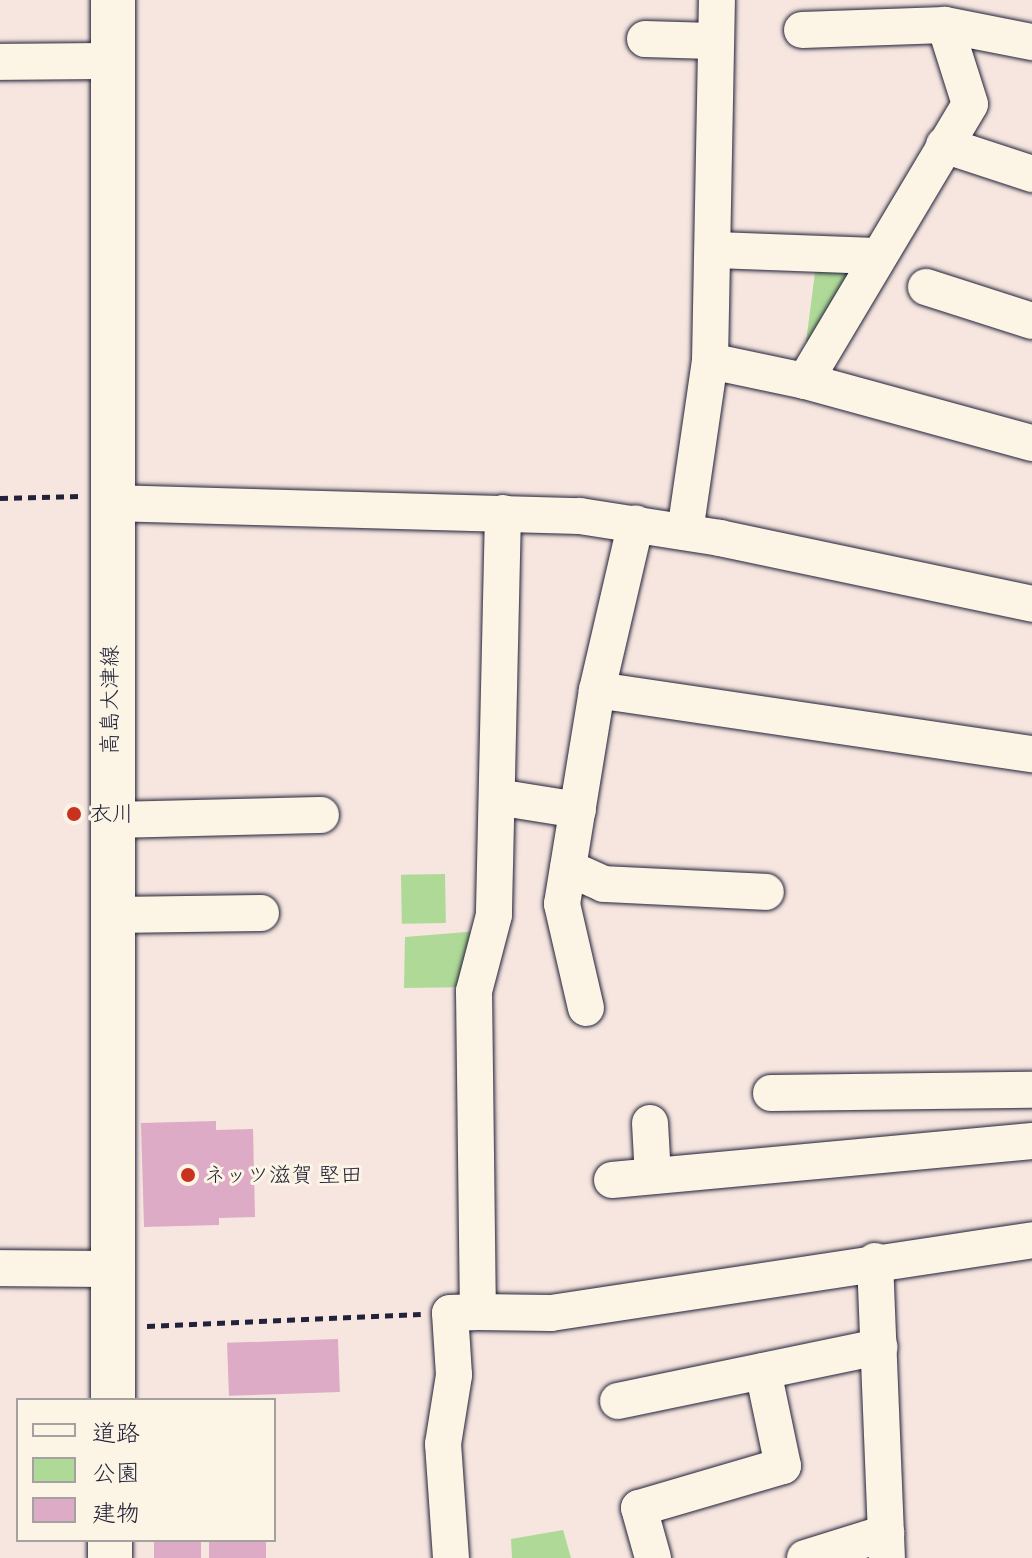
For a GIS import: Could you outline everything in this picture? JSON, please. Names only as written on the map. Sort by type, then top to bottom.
[{"type":"main road","name":"高島大津線","points":[[113,0],[111,820],[117,1269],[113,1398]]},
{"type":"street","points":[[685,532],[710,361],[714,250],[712,41],[717,0]]},
{"type":"street","points":[[805,381],[970,104],[945,25]]},
{"type":"street","points":[[802,30],[945,25],[1032,42]]},
{"type":"street","points":[[645,39],[712,41]]},
{"type":"street","points":[[0,62],[113,61]]},
{"type":"street","points":[[944,145],[1032,174]]},
{"type":"street","points":[[714,250],[878,256]]},
{"type":"street","points":[[926,287],[1032,321]]},
{"type":"street","points":[[710,361],[805,381],[1032,443]]},
{"type":"street","points":[[110,499],[503,513],[636,523],[1032,604]]},
{"type":"street","points":[[451,1558],[443,1444],[464,1313],[474,991],[494,915],[503,513]]},
{"type":"street","points":[[586,1008],[562,904],[597,690],[636,523]]},
{"type":"street","points":[[597,690],[1032,754]]},
{"type":"street","points":[[497,797],[578,810]]},
{"type":"street","points":[[111,820],[321,815]]},
{"type":"street","points":[[568,868],[604,884],[766,892]]},
{"type":"street","points":[[112,915],[261,913]]},
{"type":"street","points":[[1032,1062],[1032,1077]]},
{"type":"street","points":[[771,1093],[1032,1090]]},
{"type":"street","points":[[650,1123],[653,1176]]},
{"type":"street","points":[[612,1180],[1032,1141]]},
{"type":"street","points":[[464,1313],[551,1313],[875,1261],[1032,1240]]},
{"type":"street","points":[[805,1558],[886,1545],[875,1261]]},
{"type":"street","points":[[0,1268],[117,1269]]},
{"type":"street","points":[[618,1401],[879,1347]]},
{"type":"street","points":[[653,1558],[639,1508],[783,1466],[763,1371]]},
{"type":"path","points":[[0,498],[110,499]]},
{"type":"path","points":[[115,1327],[464,1313]]},
{"type":"green space","points":[[816,265],[863,265],[802,373]]},
{"type":"green space","points":[[445,874],[446,923],[402,924],[401,875]]},
{"type":"green space","points":[[479,931],[475,987],[404,988],[405,937]]},
{"type":"green space","points":[[563,1530],[571,1558],[512,1558],[511,1539]]},
{"type":"building","points":[[216,1121],[216,1130],[253,1129],[255,1217],[219,1218],[219,1225],[144,1227],[141,1123]]},
{"type":"building","points":[[338,1339],[340,1392],[229,1396],[227,1343]]},
{"type":"building","points":[[154,1542],[201,1542],[201,1558],[154,1558]]},
{"type":"building","points":[[209,1542],[266,1542],[266,1558],[209,1558]]},
{"type":"place","name":"衣川","points":[[74,814]]},
{"type":"place","name":"ネッツ滋賀 堅田","points":[[188,1175]]}]
